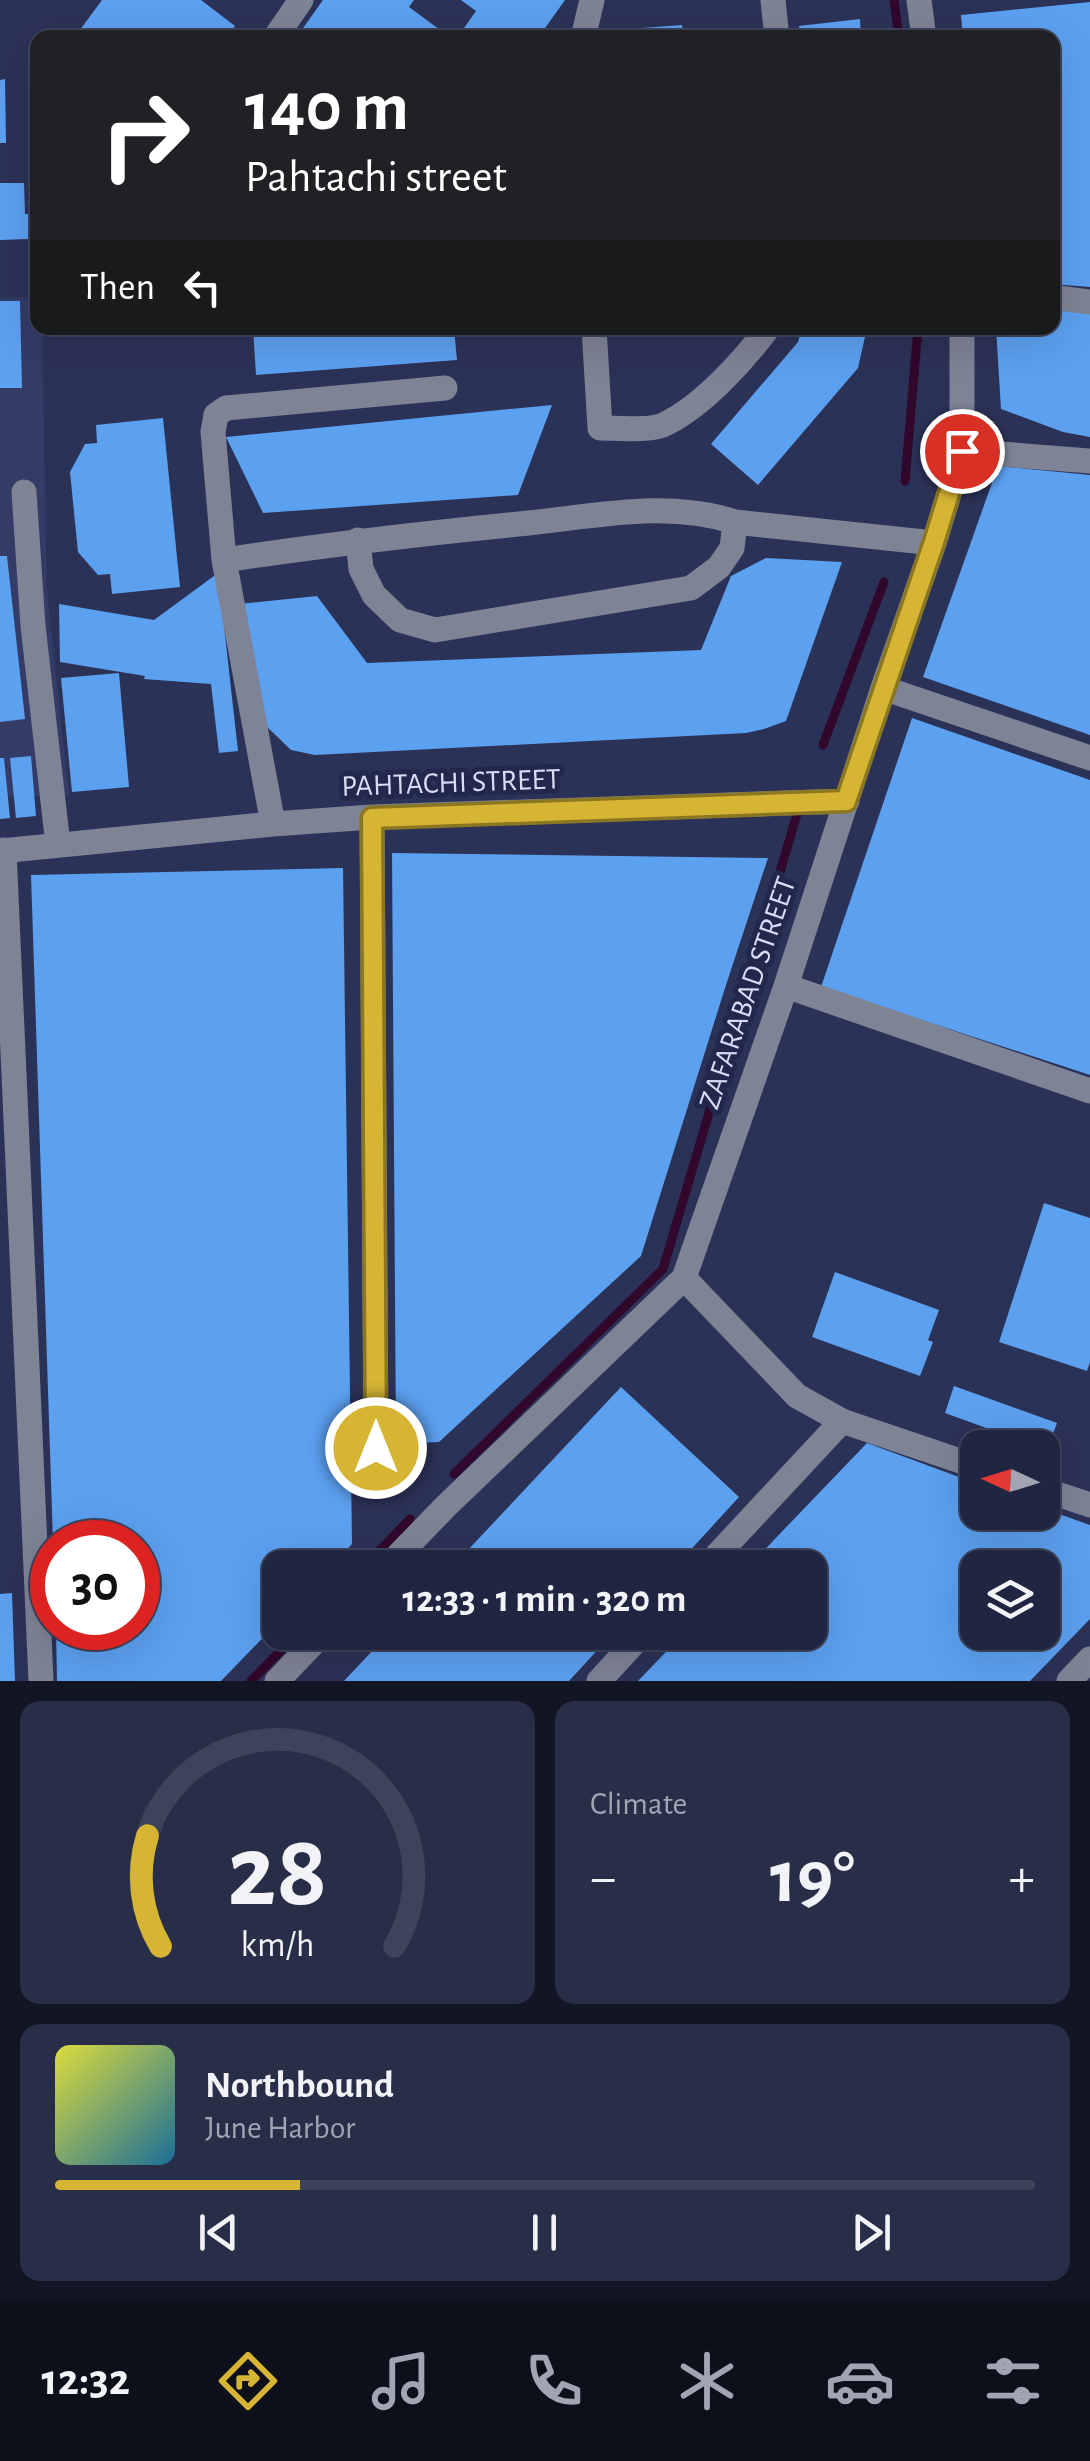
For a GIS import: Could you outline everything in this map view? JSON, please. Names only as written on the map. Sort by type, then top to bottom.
[{"type":"street","points":[[280,30],[301,0]]},
{"type":"street","points":[[585,30],[592,0]]},
{"type":"street","points":[[774,0],[776,30]]},
{"type":"street","points":[[919,0],[923,30]]},
{"type":"street","points":[[1060,298],[1090,302]]},
{"type":"street","points":[[594,335],[600,428],[660,427],[706,397],[762,335]]},
{"type":"street","name":"ZAFARABAD STREET","points":[[403,1550],[684,1278],[786,986],[962,451],[962,335]]},
{"type":"street","points":[[273,824],[224,560],[213,432],[216,415],[226,408],[445,388]]},
{"type":"street","points":[[962,451],[1090,460]]},
{"type":"street","points":[[24,492],[33,626],[58,845]]},
{"type":"street","points":[[224,560],[358,540],[656,510],[711,514],[734,522],[934,542]]},
{"type":"street","points":[[358,540],[361,568],[374,595],[400,620],[435,630],[690,588],[719,567],[732,548],[734,522]]},
{"type":"street","points":[[883,688],[1090,758]]},
{"type":"street","name":"PAHTACHI STREET","points":[[2,850],[372,818],[846,801]]},
{"type":"street","points":[[372,818],[376,1448]]},
{"type":"street","points":[[2,850],[41,1681]]},
{"type":"street","points":[[786,986],[1090,1092]]},
{"type":"street","points":[[684,1278],[797,1396],[842,1421],[960,1461]]},
{"type":"street","points":[[722,1550],[842,1421]]},
{"type":"street","points":[[1060,1494],[1090,1504]]},
{"type":"street","points":[[277,1681],[307,1650]]},
{"type":"street","points":[[599,1681],[627,1650]]},
{"type":"street","points":[[1069,1681],[1090,1659]]},
{"type":"shaded area","points":[[30,297],[30,335],[42,335],[47,591],[69,795],[0,797],[0,298]]},
{"type":"building","points":[[102,0],[201,0],[235,26],[232,30],[80,30]]},
{"type":"building","points":[[323,0],[414,0],[409,7],[440,30],[302,30]]},
{"type":"building","points":[[461,0],[565,0],[544,30],[463,30],[476,11]]},
{"type":"building","points":[[1090,2],[1090,287],[1060,285],[1060,30],[962,30],[961,15]]},
{"type":"building","points":[[860,19],[861,30],[799,30],[799,26]]},
{"type":"building","points":[[682,25],[682,30],[629,30]]},
{"type":"building","points":[[5,79],[6,143],[0,143],[0,80]]},
{"type":"building","points":[[0,183],[24,183],[28,239],[0,240]]},
{"type":"building","points":[[0,301],[20,301],[22,388],[0,388]]},
{"type":"building","points":[[1060,305],[1090,310],[1090,437],[1063,432],[1001,409],[996,335],[1060,335]]},
{"type":"building","points":[[253,335],[455,335],[457,360],[256,375]]},
{"type":"building","points":[[800,335],[865,335],[858,368],[758,485],[711,444]]},
{"type":"building","points":[[552,405],[518,495],[263,513],[226,437]]},
{"type":"building","points":[[163,418],[180,587],[112,594],[110,574],[98,575],[78,552],[70,472],[85,444],[97,443],[96,425]]},
{"type":"building","points":[[998,466],[1090,475],[1090,735],[923,677]]},
{"type":"building","points":[[0,556],[7,556],[25,719],[0,722]]},
{"type":"building","points":[[766,558],[842,562],[786,721],[746,733],[315,755],[291,750],[265,725],[239,604],[317,596],[367,663],[701,650],[731,576]]},
{"type":"building","points":[[218,573],[238,751],[219,753],[211,684],[144,679],[145,676],[60,662],[59,604],[154,620]]},
{"type":"building","points":[[119,673],[129,787],[72,792],[61,678]]},
{"type":"building","points":[[912,718],[1090,780],[1090,1075],[821,987]]},
{"type":"building","points":[[31,756],[36,816],[16,818],[10,758]]},
{"type":"building","points":[[0,758],[4,758],[10,818],[0,819]]},
{"type":"building","points":[[392,853],[768,858],[641,1256],[439,1442],[396,1444]]},
{"type":"building","points":[[343,868],[352,1544],[346,1550],[262,1550],[262,1639],[221,1681],[57,1681],[56,1650],[160,1650],[160,1520],[52,1520],[31,875]]},
{"type":"building","points":[[1044,1203],[1090,1218],[1087,1371],[999,1342]]},
{"type":"building","points":[[835,1272],[939,1310],[928,1340],[933,1342],[920,1376],[812,1337]]},
{"type":"building","points":[[954,1386],[1057,1423],[1054,1430],[992,1430],[945,1413]]},
{"type":"building","points":[[621,1387],[739,1497],[690,1550],[468,1550]]},
{"type":"building","points":[[867,1443],[960,1477],[960,1530],[1060,1530],[1060,1514],[1090,1525],[1090,1619],[1060,1650],[1030,1681],[638,1681],[668,1650],[827,1650],[827,1550],[764,1550]]},
{"type":"building","points":[[12,1593],[15,1681],[0,1681],[0,1594]]},
{"type":"building","points":[[373,1650],[597,1650],[569,1681],[344,1681]]},
{"type":"waterway","points":[[894,0],[898,30]]},
{"type":"waterway","points":[[905,481],[917,335]]},
{"type":"waterway","points":[[823,745],[884,582]]},
{"type":"waterway","points":[[454,1474],[663,1269],[797,814]]},
{"type":"waterway","points":[[380,1550],[410,1519]]},
{"type":"waterway","points":[[251,1681],[281,1650]]},
{"type":"route","points":[[376,1448],[372,818],[846,801],[962,451]]}]
